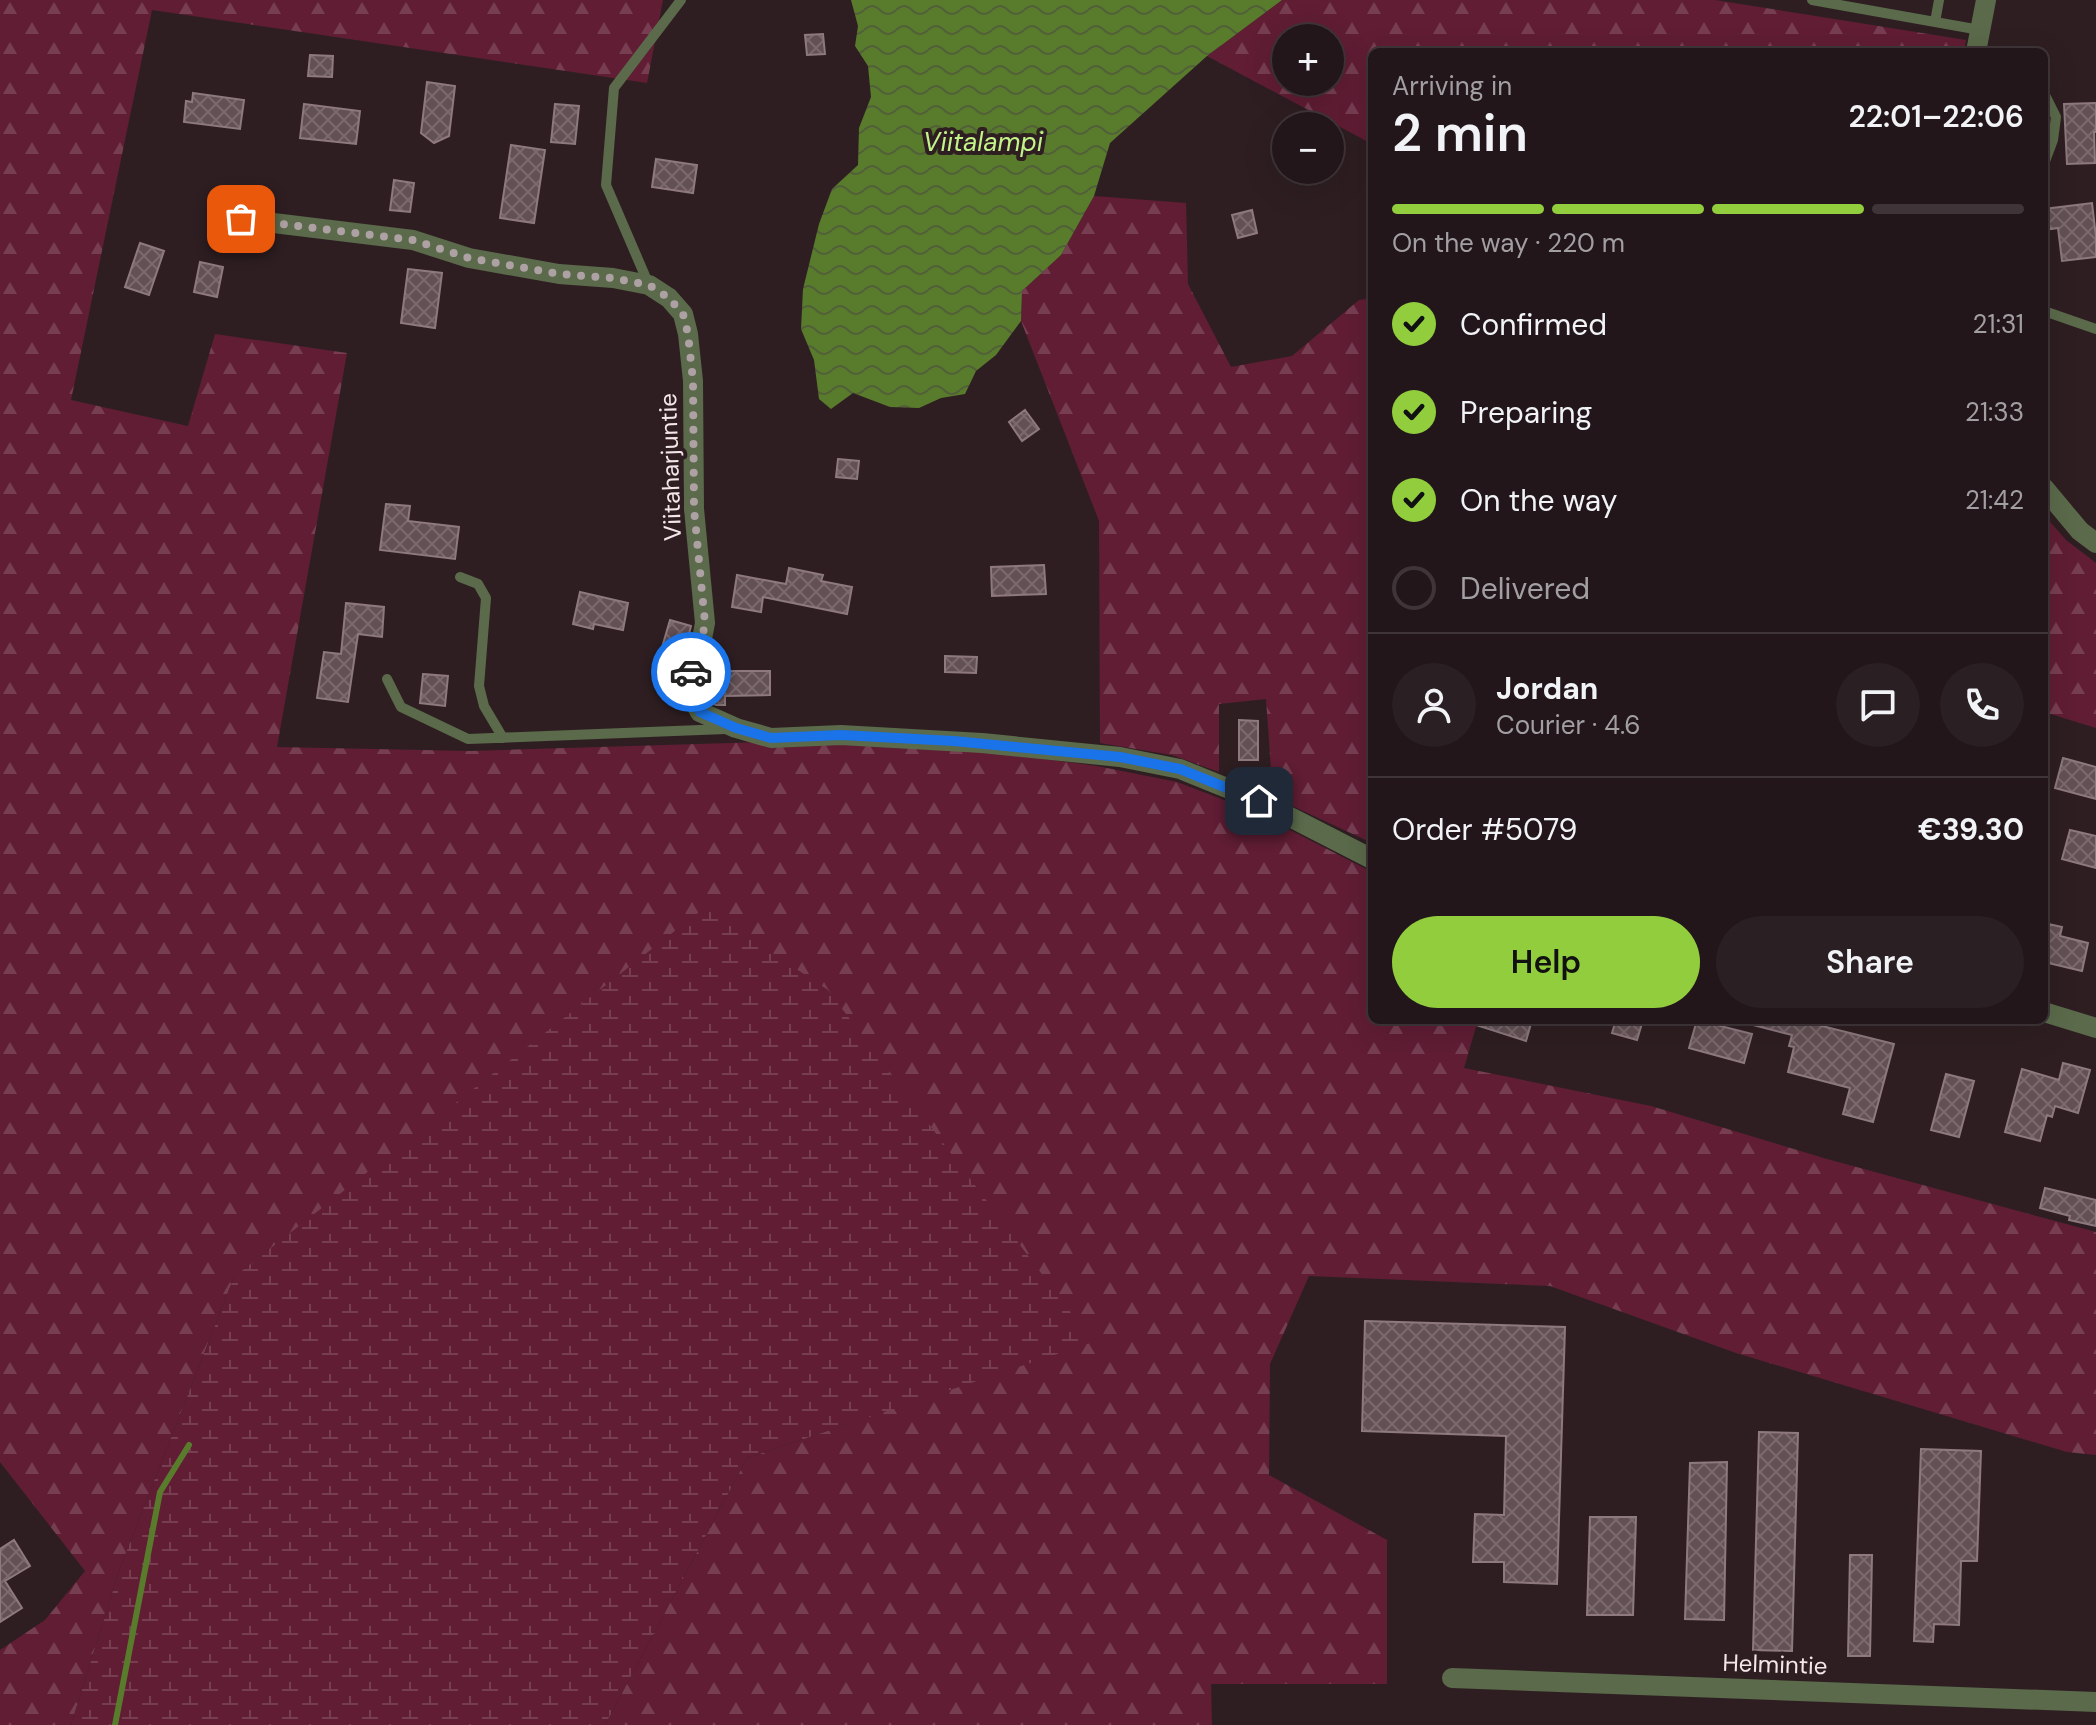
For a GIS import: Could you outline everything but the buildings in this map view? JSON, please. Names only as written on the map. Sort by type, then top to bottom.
[{"type":"street","points":[[1977,48],[1986,0]]},
{"type":"street","name":"Viitaharjuntie","points":[[241,219],[413,240],[469,258],[559,274],[613,278],[649,285],[669,298],[683,314],[693,381],[694,509],[705,623],[690,675],[691,696],[700,712],[736,728],[771,738],[841,735],[982,743],[1120,757],[1180,769],[1259,801],[1368,857]]},
{"type":"street","points":[[2048,493],[2080,531],[2096,543]]},
{"type":"street","points":[[2048,1013],[2096,1028]]},
{"type":"street","name":"Helmintie","points":[[1452,1678],[2096,1702]]},
{"type":"lane","points":[[649,285],[606,185],[614,88],[681,0]]},
{"type":"lane","points":[[1812,0],[1980,30]]},
{"type":"lane","points":[[1935,22],[1939,0]]},
{"type":"lane","points":[[2048,101],[2056,117],[2048,153]]},
{"type":"lane","points":[[2048,312],[2096,329]]},
{"type":"lane","points":[[460,577],[478,584],[486,598],[479,686],[484,706],[503,738]]},
{"type":"lane","points":[[387,679],[401,707],[468,739],[736,728]]},
{"type":"green space","points":[[0,0],[663,0],[647,83],[152,10],[71,400],[188,426],[215,334],[347,353],[277,747],[470,751],[796,741],[975,750],[1097,766],[1177,782],[1253,811],[1368,870],[1368,1024],[1477,1024],[1464,1068],[1651,1106],[1827,1159],[2096,1232],[2096,1455],[2067,1452],[1736,1353],[1550,1286],[1309,1276],[1270,1364],[1269,1475],[1387,1540],[1387,1684],[1211,1684],[1212,1725],[605,1725],[747,1458],[1092,1341],[234,1277],[120,1568],[71,1725],[0,1725],[0,1650],[45,1620],[85,1571],[0,1462]]},
{"type":"green space","points":[[1282,0],[1715,0],[1966,40],[1965,48],[1368,48],[1368,142],[1344,129],[1344,112],[1312,112],[1282,96],[1344,96],[1344,24],[1272,24],[1272,91],[1207,56]]},
{"type":"green space","points":[[1094,196],[1186,203],[1188,284],[1231,367],[1292,356],[1359,300],[1368,299],[1368,841],[1273,797],[1266,699],[1219,704],[1219,772],[1172,755],[1100,743],[1099,521],[1021,321],[1022,291],[1061,255]]},
{"type":"green space","points":[[2048,520],[2066,540],[2096,563],[2096,728],[2048,713]]},
{"type":"green space","points":[[704,908],[828,990],[1093,1342],[747,1458],[605,1725],[71,1725],[120,1568],[234,1277]]},
{"type":"water","name":"Viitalampi","points":[[851,0],[1282,0],[1207,56],[1110,143],[1094,196],[1061,255],[1022,291],[1021,321],[996,355],[976,371],[965,394],[941,398],[919,408],[890,407],[853,393],[831,409],[819,399],[814,360],[801,329],[803,289],[819,224],[832,189],[858,165],[859,128],[871,97],[868,66],[855,46],[858,26]]},
{"type":"waterway","points":[[115,1725],[160,1492],[189,1445]]},
{"type":"way so far","points":[[241,219],[413,240],[469,258],[559,274],[613,278],[649,285],[669,298],[683,314],[693,381],[694,509],[705,623],[691,672]]},
{"type":"route","points":[[691,672],[691,696],[700,712],[736,728],[771,738],[841,735],[954,741],[1120,757],[1180,769],[1259,801]]}]
